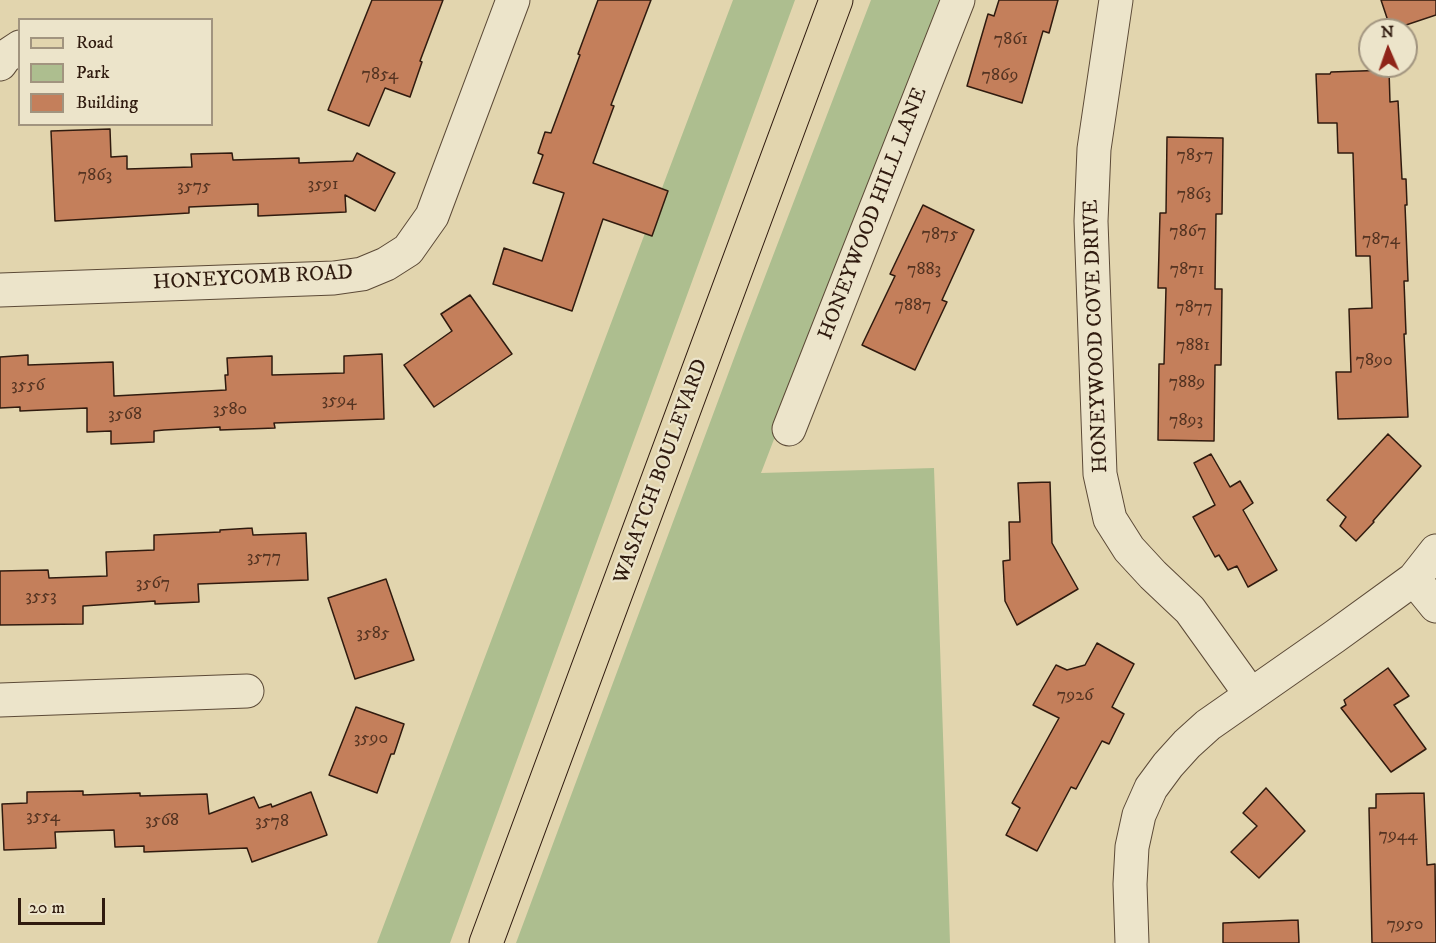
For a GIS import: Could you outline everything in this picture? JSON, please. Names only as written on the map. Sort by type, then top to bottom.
[{"type":"main road","name":"WASATCH BOULEVARD","points":[[486,943],[836,0]]},
{"type":"street","name":"HONEYCOMB ROAD","points":[[0,290],[334,278],[362,274],[386,264],[408,250],[432,216],[513,0]]},
{"type":"street","name":"HONEYWOOD HILL LANE","points":[[789,429],[958,0]]},
{"type":"street","name":"HONEYWOOD COVE DRIVE","points":[[1116,0],[1094,149],[1091,221],[1100,474],[1110,519],[1129,549],[1190,610],[1251,695]]},
{"type":"street","points":[[0,64],[5,57],[18,48]]},
{"type":"street","points":[[1132,943],[1130,884],[1132,847],[1139,815],[1151,788],[1168,765],[1208,726],[1414,579],[1436,551]]},
{"type":"street","points":[[1414,579],[1436,606]]},
{"type":"street","points":[[0,700],[247,691]]},
{"type":"green space","points":[[733,0],[795,0],[450,943],[377,943]]},
{"type":"green space","points":[[871,0],[943,0],[761,473],[934,468],[950,943],[516,943],[743,334]]},
{"type":"building","points":[[372,0],[443,0],[420,61],[422,62],[410,97],[385,88],[369,126],[328,110]]},
{"type":"building","points":[[598,0],[651,0],[611,105],[614,106],[593,163],[668,191],[652,236],[603,219],[572,311],[493,284],[504,248],[542,261],[564,193],[533,183],[543,155],[538,153],[545,132],[551,133]]},
{"type":"building","points":[[999,0],[1058,0],[1049,33],[1043,31],[1022,103],[967,86],[988,14],[994,16]]},
{"type":"building","points":[[1381,0],[1436,0],[1436,15],[1418,21],[1418,18],[1387,18]]},
{"type":"building","points":[[1358,71],[1358,78],[1389,78],[1390,102],[1398,101],[1402,179],[1406,179],[1407,205],[1405,205],[1408,281],[1404,281],[1406,334],[1404,334],[1408,417],[1338,419],[1336,372],[1351,372],[1349,309],[1372,308],[1370,256],[1356,256],[1353,153],[1338,153],[1337,123],[1318,123],[1316,74],[1330,74],[1331,72]]},
{"type":"building","points":[[110,129],[111,157],[127,156],[127,169],[192,167],[191,154],[232,153],[233,160],[299,158],[299,163],[353,161],[357,153],[395,173],[375,211],[345,195],[346,212],[258,216],[258,204],[189,207],[189,213],[55,221],[51,131]]},
{"type":"building","points":[[1167,137],[1223,138],[1222,214],[1216,214],[1215,289],[1222,289],[1221,365],[1215,365],[1214,441],[1158,440],[1159,364],[1164,364],[1166,288],[1158,288],[1160,213],[1166,213]]},
{"type":"building","points":[[923,205],[974,230],[942,300],[947,302],[915,370],[862,345],[895,276],[890,274]]},
{"type":"building","points":[[470,295],[512,354],[434,407],[404,365],[452,331],[441,314]]},
{"type":"building","points":[[382,354],[384,419],[274,423],[275,428],[220,430],[220,427],[164,430],[154,431],[154,442],[111,444],[111,431],[87,432],[87,408],[20,411],[20,407],[0,408],[0,357],[28,355],[28,365],[113,362],[114,396],[226,390],[227,358],[272,356],[272,375],[344,373],[344,356]]},
{"type":"building","points":[[1388,434],[1421,466],[1356,541],[1340,526],[1346,517],[1327,500]]},
{"type":"building","points":[[1211,454],[1230,487],[1240,481],[1253,503],[1243,510],[1277,570],[1248,587],[1237,566],[1228,570],[1219,555],[1215,557],[1193,517],[1215,505],[1194,463]]},
{"type":"building","points":[[1050,482],[1052,543],[1078,589],[1017,625],[1005,601],[1003,561],[1010,560],[1009,522],[1020,522],[1018,483]]},
{"type":"building","points":[[252,528],[253,535],[306,533],[308,580],[198,584],[199,602],[155,604],[155,601],[83,606],[83,624],[0,625],[0,571],[48,570],[49,578],[107,576],[106,552],[154,550],[154,535]]},
{"type":"building","points":[[386,579],[414,660],[355,679],[328,598]]},
{"type":"building","points":[[1097,643],[1134,664],[1112,707],[1124,714],[1109,744],[1102,741],[1076,789],[1071,787],[1037,851],[1006,835],[1020,808],[1012,803],[1059,718],[1033,705],[1056,665],[1067,670],[1085,665]]},
{"type":"building","points":[[1388,668],[1409,696],[1394,705],[1426,749],[1391,772],[1341,708],[1346,705],[1344,700]]},
{"type":"building","points":[[356,707],[404,724],[377,793],[329,775]]},
{"type":"building","points":[[1266,788],[1305,831],[1259,878],[1231,852],[1257,826],[1243,813]]},
{"type":"building","points":[[83,791],[83,795],[207,794],[209,814],[254,797],[259,808],[271,804],[272,807],[311,792],[327,835],[252,862],[247,848],[144,852],[144,846],[115,847],[114,830],[55,832],[56,848],[4,850],[2,804],[27,803],[27,792]]},
{"type":"building","points":[[1424,793],[1427,865],[1435,864],[1436,943],[1372,943],[1369,808],[1376,808],[1376,794]]},
{"type":"building","points":[[1298,920],[1299,943],[1223,943],[1223,923]]}]
